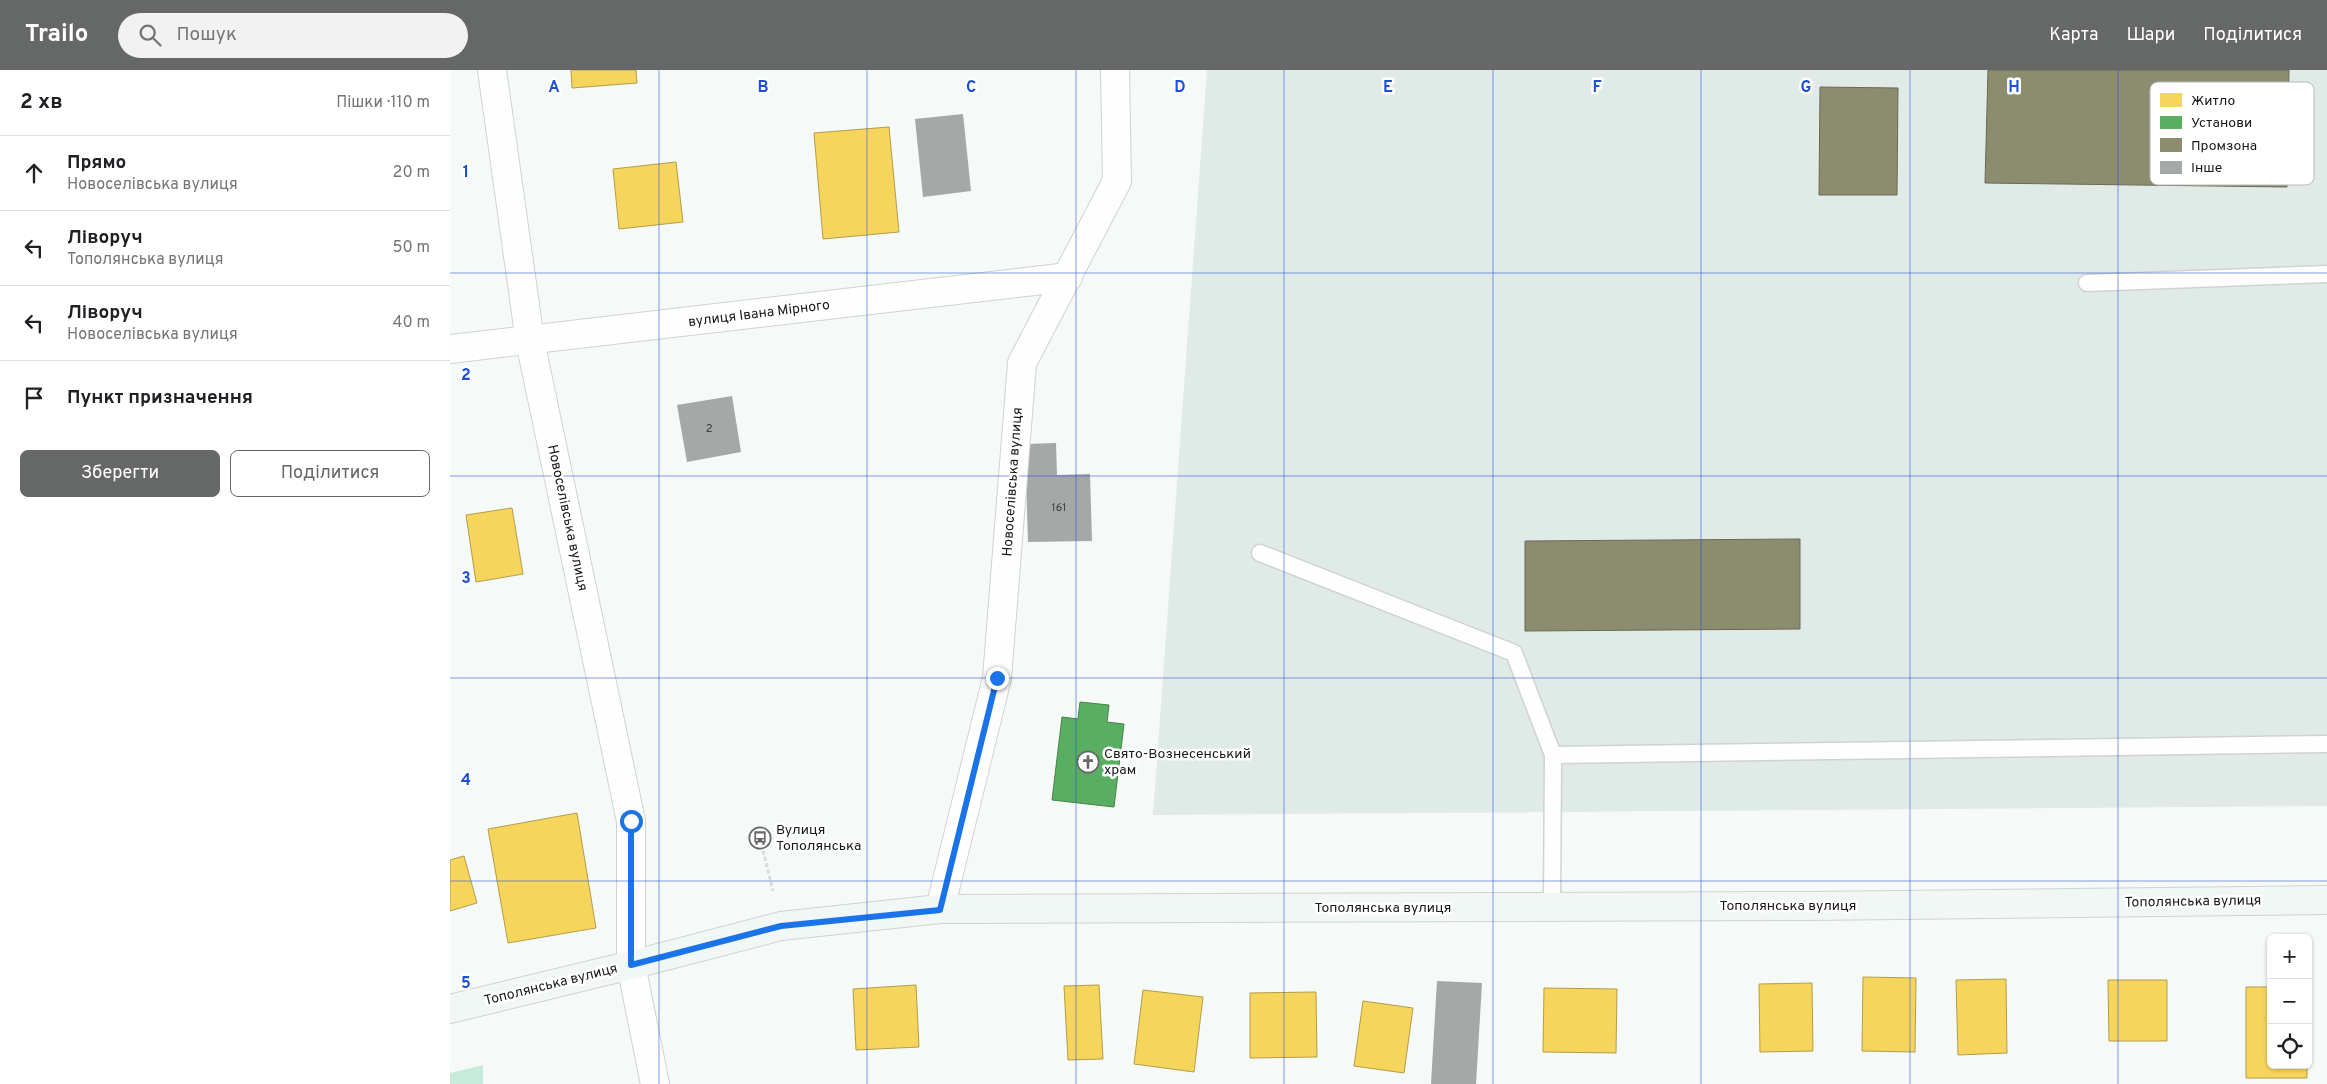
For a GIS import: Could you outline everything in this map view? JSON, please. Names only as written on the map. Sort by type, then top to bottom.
[{"type":"street","name":"Новоселівська вулиця","points":[[492,70],[530,341],[631,821],[631,965],[654,1084]]},
{"type":"street","name":"Новоселівська вулиця","points":[[940,910],[997,678],[1022,363],[1117,181],[1115,70]]},
{"type":"street","name":"вулиця Івана Мірного","points":[[450,349],[1068,277]]},
{"type":"street","name":"Тополянська вулиця","points":[[450,1009],[781,926],[940,910],[2327,900]]},
{"type":"lane","points":[[2087,283],[2327,274]]},
{"type":"lane","points":[[1260,553],[1514,653],[1553,755],[1552,907]]},
{"type":"lane","points":[[1553,755],[2327,744]]},
{"type":"path","points":[[760,838],[781,926]]},
{"type":"shaded area","points":[[1207,70],[2327,70],[2327,806],[1153,815]]},
{"type":"green space","points":[[483,1065],[483,1084],[450,1084],[450,1073]]},
{"type":"building: Житло","points":[[571,70],[636,70],[637,83],[572,88]]},
{"type":"building: Житло","points":[[889,127],[899,232],[823,239],[814,133]]},
{"type":"building: Житло","points":[[676,162],[683,222],[619,229],[613,169]]},
{"type":"building: Житло","points":[[512,508],[523,574],[476,582],[466,515]]},
{"type":"building: Житло","points":[[577,813],[596,928],[508,943],[488,829]]},
{"type":"building: Житло","points":[[464,856],[477,903],[450,911],[450,860]]},
{"type":"building: Житло","points":[[1863,977],[1916,978],[1915,1052],[1862,1051]]},
{"type":"building: Житло","points":[[2006,979],[2007,1053],[1958,1055],[1956,980]]},
{"type":"building: Житло","points":[[2108,980],[2167,980],[2167,1041],[2109,1041]]},
{"type":"building: Житло","points":[[1812,983],[1813,1051],[1760,1052],[1759,984]]},
{"type":"building: Житло","points":[[916,985],[919,1047],[856,1050],[853,989]]},
{"type":"building: Житло","points":[[1099,985],[1103,1059],[1068,1060],[1064,986]]},
{"type":"building: Житло","points":[[2246,987],[2267,987],[2267,1069],[2307,1069],[2307,1078],[2246,1078]]},
{"type":"building: Житло","points":[[1544,988],[1617,989],[1616,1053],[1543,1052]]},
{"type":"building: Житло","points":[[1143,990],[1203,997],[1194,1072],[1134,1064]]},
{"type":"building: Житло","points":[[1316,992],[1317,1057],[1250,1058],[1250,993]]},
{"type":"building: Житло","points":[[1363,1001],[1413,1008],[1404,1073],[1354,1066]]},
{"type":"building: Установи","name":"Свято-Вознесенський храм","points":[[1080,702],[1109,705],[1107,722],[1124,724],[1114,807],[1052,800],[1062,717],[1078,719]]},
{"type":"building: Промзона","points":[[1988,70],[2289,70],[2289,82],[2150,82],[2150,185],[2287,185],[2287,187],[1985,183]]},
{"type":"building: Промзона","points":[[1820,87],[1898,88],[1897,195],[1819,195]]},
{"type":"building: Промзона","points":[[1800,539],[1800,629],[1525,631],[1525,541]]},
{"type":"building: Інше","points":[[963,114],[971,191],[923,197],[915,119]]},
{"type":"building: Інше","points":[[732,396],[741,452],[687,462],[677,405]]},
{"type":"building: Інше","points":[[1056,443],[1057,475],[1090,474],[1092,541],[1028,542],[1025,444]]},
{"type":"building: Інше","points":[[1437,981],[1482,983],[1476,1084],[1431,1084]]},
{"type":"place","name":"Свято-Вознесенський храм","points":[[1088,762]]},
{"type":"place","name":"Вулиця Тополянська","points":[[760,838]]},
{"type":"route","points":[[631,821],[631,965],[781,926],[940,910],[997,678]]}]
